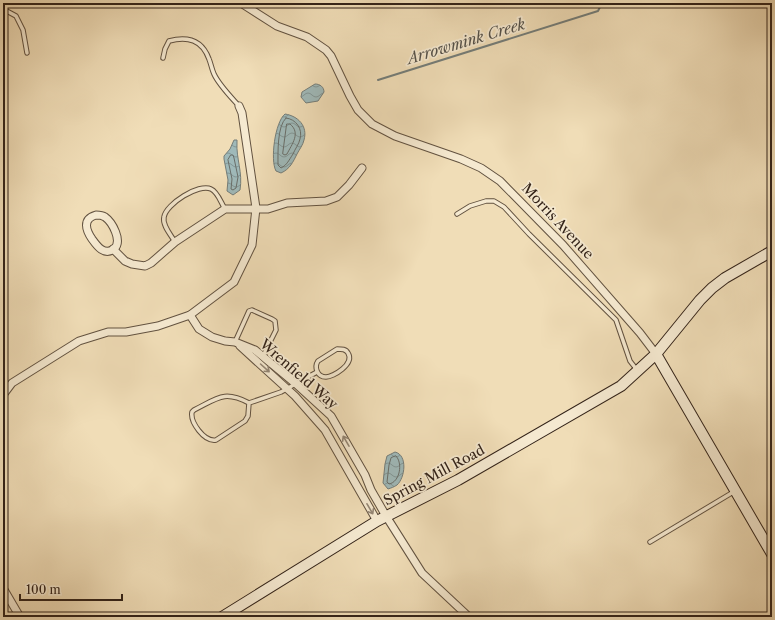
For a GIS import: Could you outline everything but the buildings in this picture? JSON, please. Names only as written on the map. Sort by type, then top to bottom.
[{"type":"main road","name":"Spring Mill Road","points":[[222,617],[382,519],[458,480],[621,386],[656,354],[700,300],[712,288],[725,278],[772,251]]},
{"type":"main road","name":"Morris Avenue","points":[[656,354],[772,554]]},
{"type":"street","name":"Morris Avenue","points":[[241,3],[277,26],[307,36],[326,50],[331,56],[358,110],[372,124],[395,136],[461,159],[481,168],[500,181],[563,244],[640,333],[656,354]]},
{"type":"street","points":[[3,395],[12,383],[79,341],[108,332],[126,332],[158,326],[190,315],[234,282],[252,245],[256,208],[242,113],[239,106]]},
{"type":"street","points":[[113,249],[125,261],[132,264],[145,266],[151,263],[176,242],[225,210],[256,208],[268,209],[287,203],[326,201],[336,197],[349,185],[362,168]]},
{"type":"street","points":[[92,216],[103,216],[106,218],[117,235],[118,243],[113,249],[106,251],[99,249],[86,229],[87,221],[92,216]]},
{"type":"street","name":"Wrenfield Way","points":[[190,315],[199,329],[212,337],[225,341],[236,342],[255,350],[296,384],[331,416],[348,443],[365,475],[382,519]]},
{"type":"street","name":"Wrenfield Way","points":[[236,342],[287,388],[324,430],[362,496],[382,519]]},
{"type":"street","points":[[349,472],[360,466]]},
{"type":"street","points":[[362,496],[371,490]]},
{"type":"street","points":[[382,519],[422,573],[469,617]]},
{"type":"street","points":[[3,588],[20,617]]},
{"type":"lane","points":[[3,9],[16,16],[23,30],[27,53]]},
{"type":"lane","points":[[163,58],[169,41],[189,39],[197,43],[204,49],[214,75],[239,106]]},
{"type":"lane","points":[[176,242],[164,223],[164,216],[174,202],[189,193],[204,188],[209,188],[214,190],[218,195],[225,210]]},
{"type":"lane","points":[[457,214],[470,206],[486,201],[494,201],[504,207],[528,234],[616,320],[630,361],[638,370]]},
{"type":"lane","points":[[236,342],[249,311],[252,310],[276,321],[276,330],[263,356]]},
{"type":"lane","points":[[340,349],[348,354],[350,360],[345,368],[328,377],[321,376],[317,372],[316,367],[318,361],[334,350],[340,349]]},
{"type":"lane","points":[[249,403],[248,416],[245,421],[216,440],[212,441],[205,438],[192,417],[192,412],[194,410],[218,398],[230,396],[238,397],[249,403],[282,392],[317,372]]},
{"type":"lane","points":[[650,542],[736,491]]},
{"type":"water","points":[[315,84],[321,86],[324,92],[318,101],[306,103],[301,97],[302,92]]},
{"type":"water","points":[[285,114],[298,119],[301,122],[305,130],[305,135],[303,144],[293,162],[281,173],[276,171],[274,166],[274,141],[281,118]]},
{"type":"water","points":[[234,140],[237,140],[237,154],[241,183],[240,190],[233,195],[227,191],[228,180],[224,156],[230,149]]},
{"type":"water","points":[[395,452],[402,457],[404,467],[400,482],[394,487],[388,489],[383,483],[385,464],[387,456]]},
{"type":"waterway","name":"Arrowmink Creek","points":[[378,80],[598,11],[602,3]]}]
